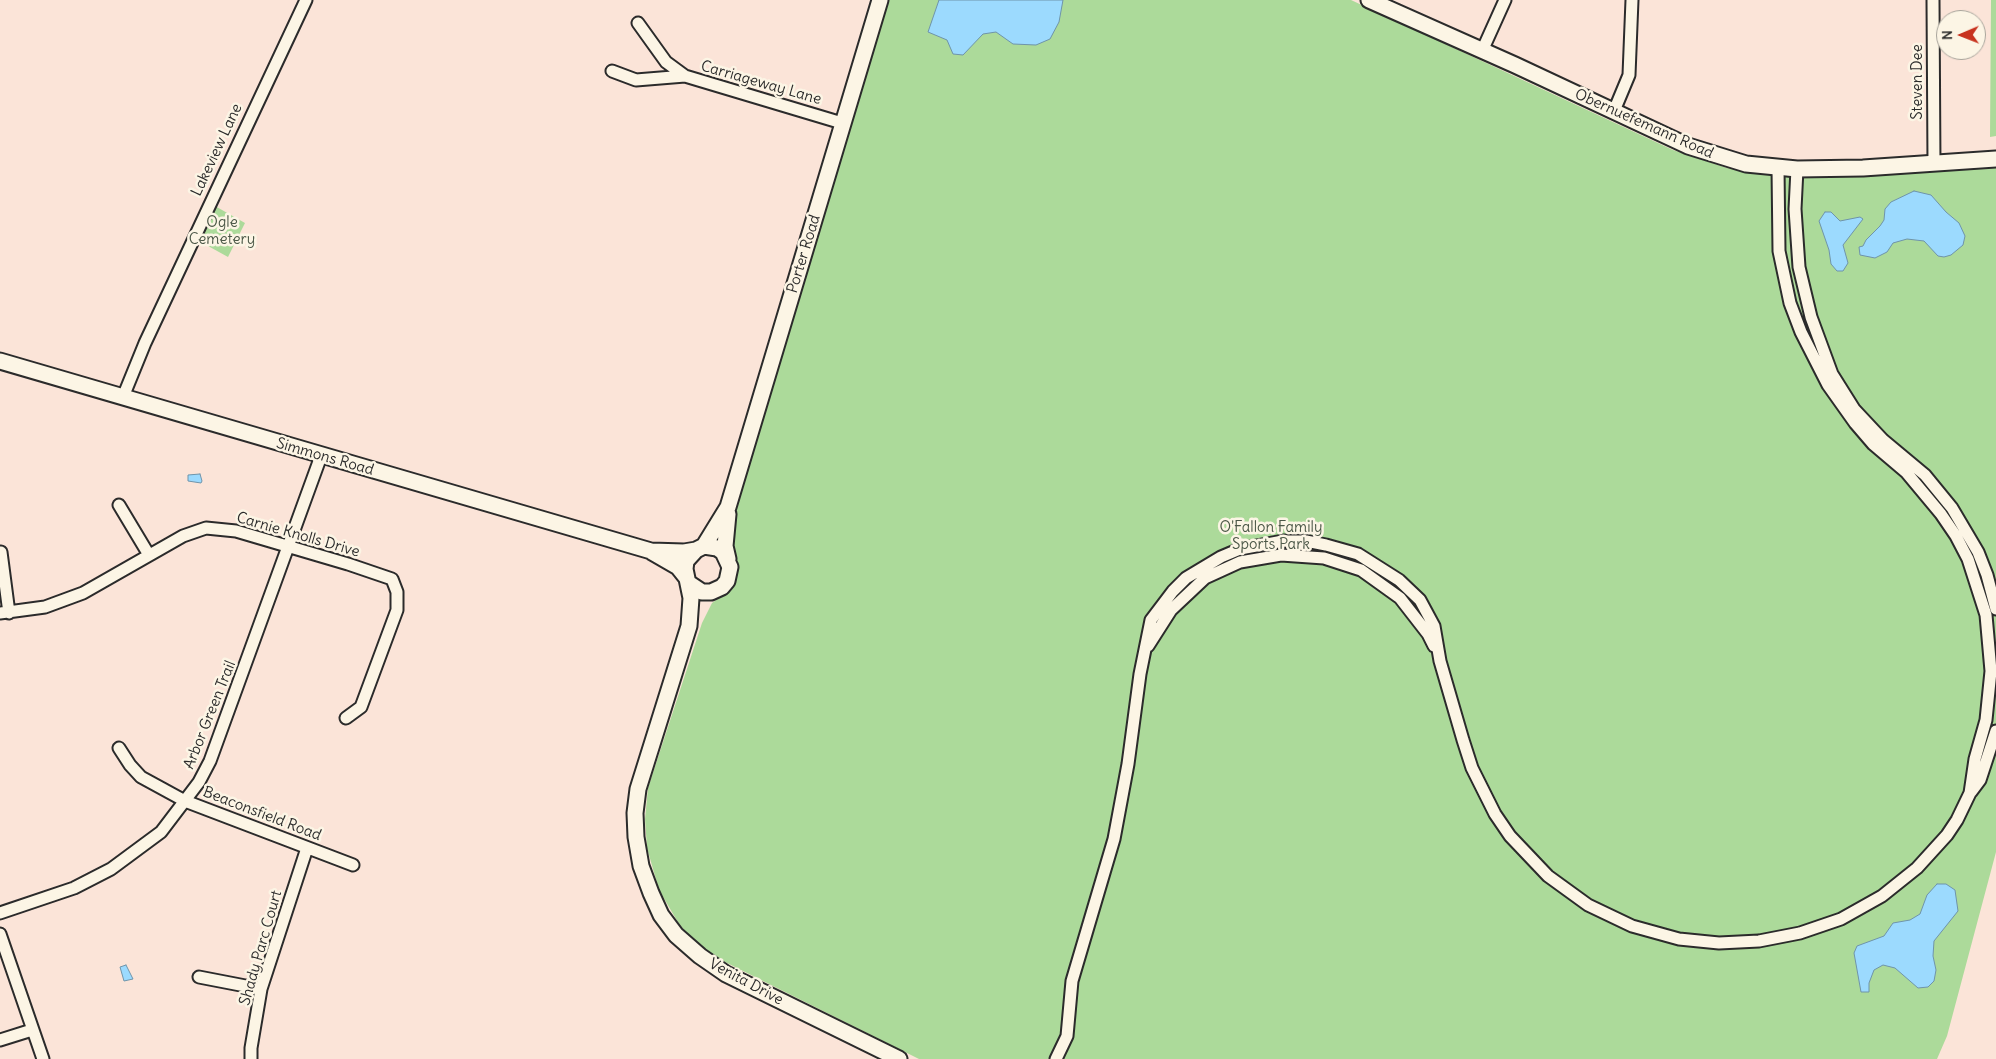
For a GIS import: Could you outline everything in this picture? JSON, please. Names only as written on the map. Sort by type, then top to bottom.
[{"type":"street","name":"Lakeview Lane","points":[[123,397],[149,334],[306,0]]},
{"type":"street","name":"Porter Road","points":[[728,559],[725,546],[728,507],[880,0]]},
{"type":"street","name":"Obernuefemann Road","points":[[1370,0],[1706,152],[1746,164],[1797,169],[1934,164],[1996,159]]},
{"type":"street","points":[[1482,51],[1505,0]]},
{"type":"street","points":[[1614,111],[1629,75],[1632,0]]},
{"type":"street","name":"Steven Dee","points":[[1933,0],[1934,164]]},
{"type":"street","points":[[638,23],[666,62],[684,76]]},
{"type":"street","name":"Carriageway Lane","points":[[612,71],[636,80],[684,76],[842,123]]},
{"type":"street","points":[[1778,168],[1779,251],[1790,303],[1804,338],[1828,385],[1855,424],[1873,444],[1906,472],[1941,514],[1968,559],[1979,588],[1986,615],[1991,671],[1986,720],[1974,759],[1970,793]]},
{"type":"street","points":[[1797,169],[1795,209],[1799,267],[1811,317],[1829,366],[1854,409],[1883,440],[1925,475],[1952,508],[1978,552],[1988,575],[1996,609]]},
{"type":"street","name":"Simmons Road","points":[[0,361],[651,551],[684,552],[700,548]]},
{"type":"street","name":"Arbor Green Trail","points":[[0,914],[74,888],[111,869],[161,832],[199,782],[210,761],[290,547],[321,456]]},
{"type":"street","points":[[119,504],[149,555]]},
{"type":"street","name":"Porter Road","points":[[700,548],[728,507]]},
{"type":"street","name":"Carnie Knolls Drive","points":[[4,613],[45,607],[83,593],[183,536],[206,528],[236,531],[290,547],[392,579],[397,592],[397,610],[361,707],[346,718]]},
{"type":"street","points":[[1056,1059],[1067,1036],[1072,981],[1114,839],[1128,764],[1140,674],[1151,620],[1173,591],[1202,567],[1240,550],[1270,543],[1306,541],[1358,554],[1399,580],[1420,600],[1434,626],[1440,661],[1472,768],[1491,806],[1510,836],[1534,863],[1569,893],[1611,916],[1656,934],[1701,942],[1746,942],[1780,938],[1820,928],[1841,919],[1882,896],[1917,868],[1958,820],[1970,793],[1980,780],[1996,731]]},
{"type":"street","points":[[700,548],[717,548],[728,559],[730,566],[727,581],[722,587],[711,592],[702,592],[688,581],[686,561],[700,548]]},
{"type":"street","name":"Simmons Road","points":[[651,551],[678,567],[688,581]]},
{"type":"street","points":[[1,552],[4,613]]},
{"type":"street","name":"Venita Drive","points":[[688,581],[689,626]]},
{"type":"street","name":"Venita Drive","points":[[711,592],[689,626],[638,789],[635,813],[636,837],[641,866],[652,896],[676,935],[706,961],[726,974],[899,1059]]},
{"type":"street","name":"Beaconsfield Road","points":[[119,748],[130,765],[141,777],[185,801],[353,865]]},
{"type":"street","name":"Shady Parc Court","points":[[251,1059],[251,1048],[261,989],[307,848]]},
{"type":"street","points":[[0,934],[43,1059]]},
{"type":"street","points":[[199,977],[261,989]]},
{"type":"street","points":[[0,1040],[32,1030]]},
{"type":"green space","name":"O'Fallon Family Sports Park","points":[[888,0],[1351,0],[1673,150],[1727,168],[1776,176],[1827,177],[1996,167],[1996,852],[1947,1036],[1937,1059],[919,1059],[701,950],[679,924],[659,890],[647,848],[645,819],[648,788],[702,623],[712,603],[733,587],[737,574],[736,559],[730,544],[731,523]]},
{"type":"green space","points":[[1991,0],[1996,0],[1996,136],[1990,137]]},
{"type":"green space","name":"Ogle Cemetery","points":[[215,206],[245,223],[228,257],[199,241]]},
{"type":"water","points":[[939,0],[1063,0],[1059,22],[1050,39],[1036,45],[1013,44],[996,32],[983,34],[963,55],[953,54],[947,40],[928,32]]},
{"type":"water","points":[[1914,191],[1931,195],[1959,223],[1965,236],[1963,245],[1951,255],[1944,257],[1938,256],[1924,241],[1907,239],[1893,243],[1887,252],[1875,258],[1860,255],[1859,247],[1863,246],[1866,240],[1880,226],[1884,220],[1885,209],[1891,202]]},
{"type":"water","points":[[1825,212],[1831,212],[1840,221],[1860,217],[1863,219],[1843,245],[1848,263],[1843,271],[1837,271],[1831,264],[1829,250],[1819,221]]},
{"type":"water","points":[[200,474],[201,483],[188,481],[188,475]]},
{"type":"water","points":[[1937,884],[1946,884],[1955,890],[1958,911],[1934,941],[1933,956],[1936,970],[1934,981],[1928,987],[1918,988],[1895,968],[1883,965],[1874,970],[1869,983],[1869,992],[1861,992],[1854,953],[1857,946],[1884,936],[1893,923],[1910,920],[1920,914],[1927,895]]},
{"type":"water","points":[[126,965],[133,979],[124,981],[120,967]]}]
